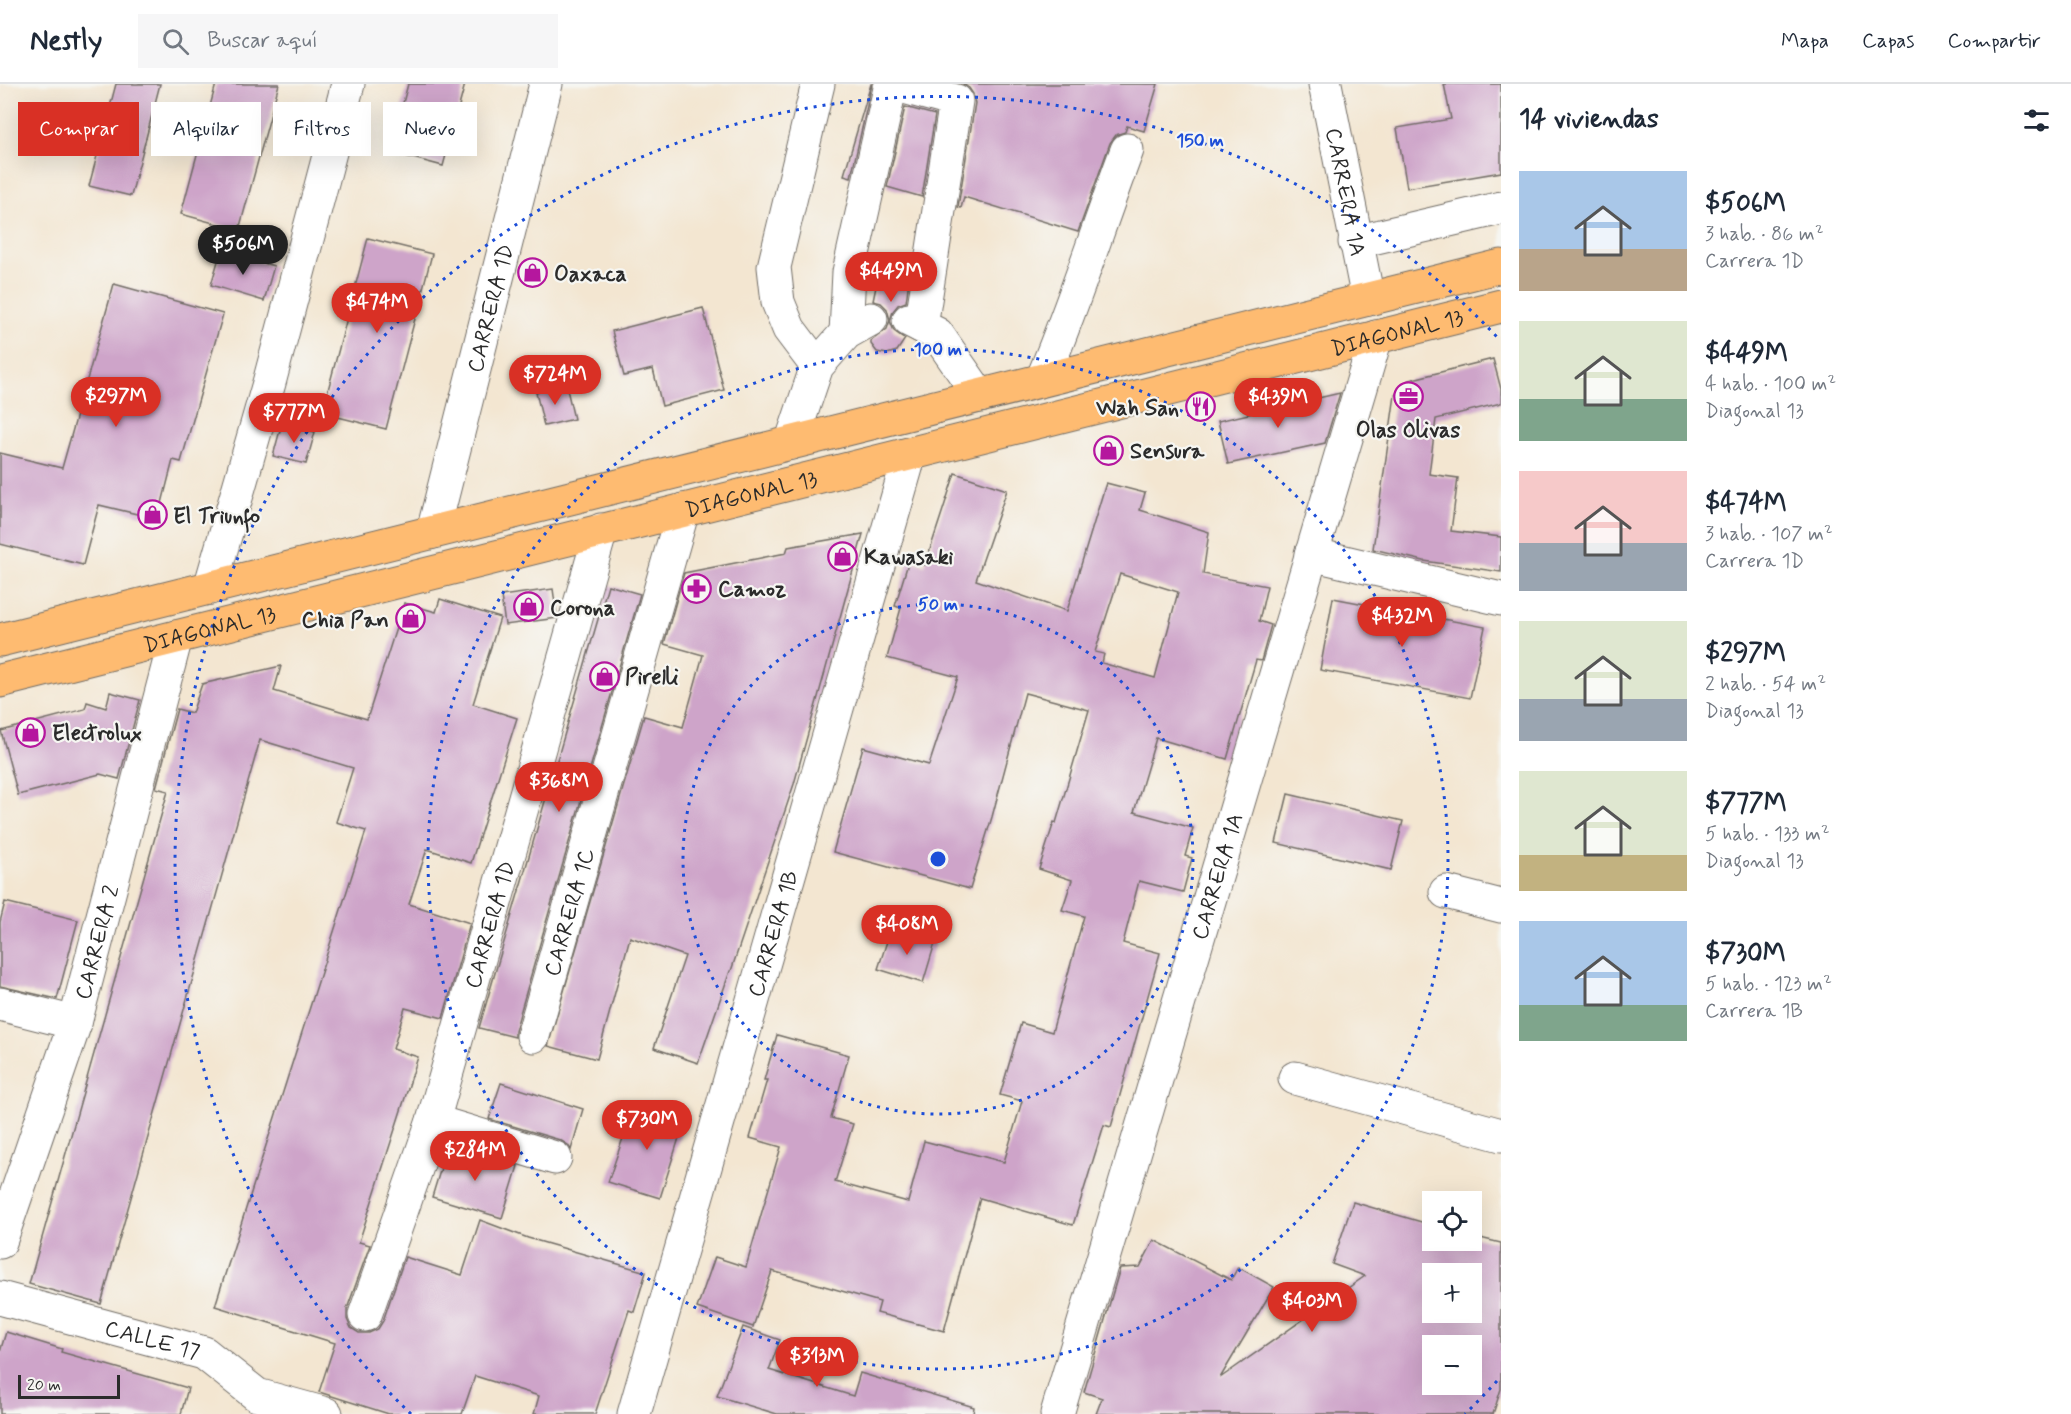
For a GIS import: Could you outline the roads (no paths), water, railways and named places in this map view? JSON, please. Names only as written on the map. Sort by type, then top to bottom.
[{"type":"main road","name":"DIAGONAL 13","points":[[0,640],[1501,266]]},
{"type":"main road","name":"DIAGONAL 13","points":[[0,681],[1501,306]]},
{"type":"street","points":[[210,588],[269,383],[348,84]]},
{"type":"street","name":"CARRERA 1D","points":[[433,532],[546,84]]},
{"type":"street","points":[[817,366],[789,329],[778,302],[774,267],[818,84]]},
{"type":"street","points":[[791,443],[817,366],[858,326],[849,272],[892,84],[956,101],[915,323],[938,334],[980,396]]},
{"type":"street","name":"CARRERA 1A","points":[[1325,84],[1368,299]]},
{"type":"street","points":[[1042,380],[1067,320],[1127,150]]},
{"type":"street","points":[[1355,242],[1501,208]]},
{"type":"street","name":"CARRERA 1A","points":[[1057,1414],[1376,337]]},
{"type":"street","name":"CARRERA 1B","points":[[634,1414],[910,453]]},
{"type":"street","name":"CARRERA 1C","points":[[533,1036],[683,510]]},
{"type":"street","name":"CARRERA 1D","points":[[365,1315],[433,1121],[601,530]]},
{"type":"street","points":[[1311,554],[1501,599]]},
{"type":"street","name":"CARRERA 2","points":[[0,1242],[75,1023],[176,637]]},
{"type":"street","points":[[1446,892],[1501,906]]},
{"type":"street","points":[[0,1004],[75,1023]]},
{"type":"street","points":[[1295,1078],[1501,1135]]},
{"type":"street","points":[[433,1121],[555,1158]]},
{"type":"street","name":"CALLE 17","points":[[0,1298],[204,1353],[257,1395],[326,1414]]},
{"type":"place","name":"Oaxaca","points":[[533,273]]},
{"type":"place","name":"Olas Olivas","points":[[1408,397]]},
{"type":"place","name":"Wah San","points":[[1200,407]]},
{"type":"place","name":"Sensura","points":[[1109,450]]},
{"type":"place","name":"El Triunfo","points":[[152,515]]},
{"type":"place","name":"Kawasaki","points":[[843,556]]},
{"type":"place","name":"Camoz","points":[[697,588]]},
{"type":"place","name":"Corona","points":[[529,607]]},
{"type":"place","name":"Chia Pan","points":[[410,619]]},
{"type":"place","name":"Pirelli","points":[[604,676]]},
{"type":"place","name":"Electrolux","points":[[31,732]]}]
